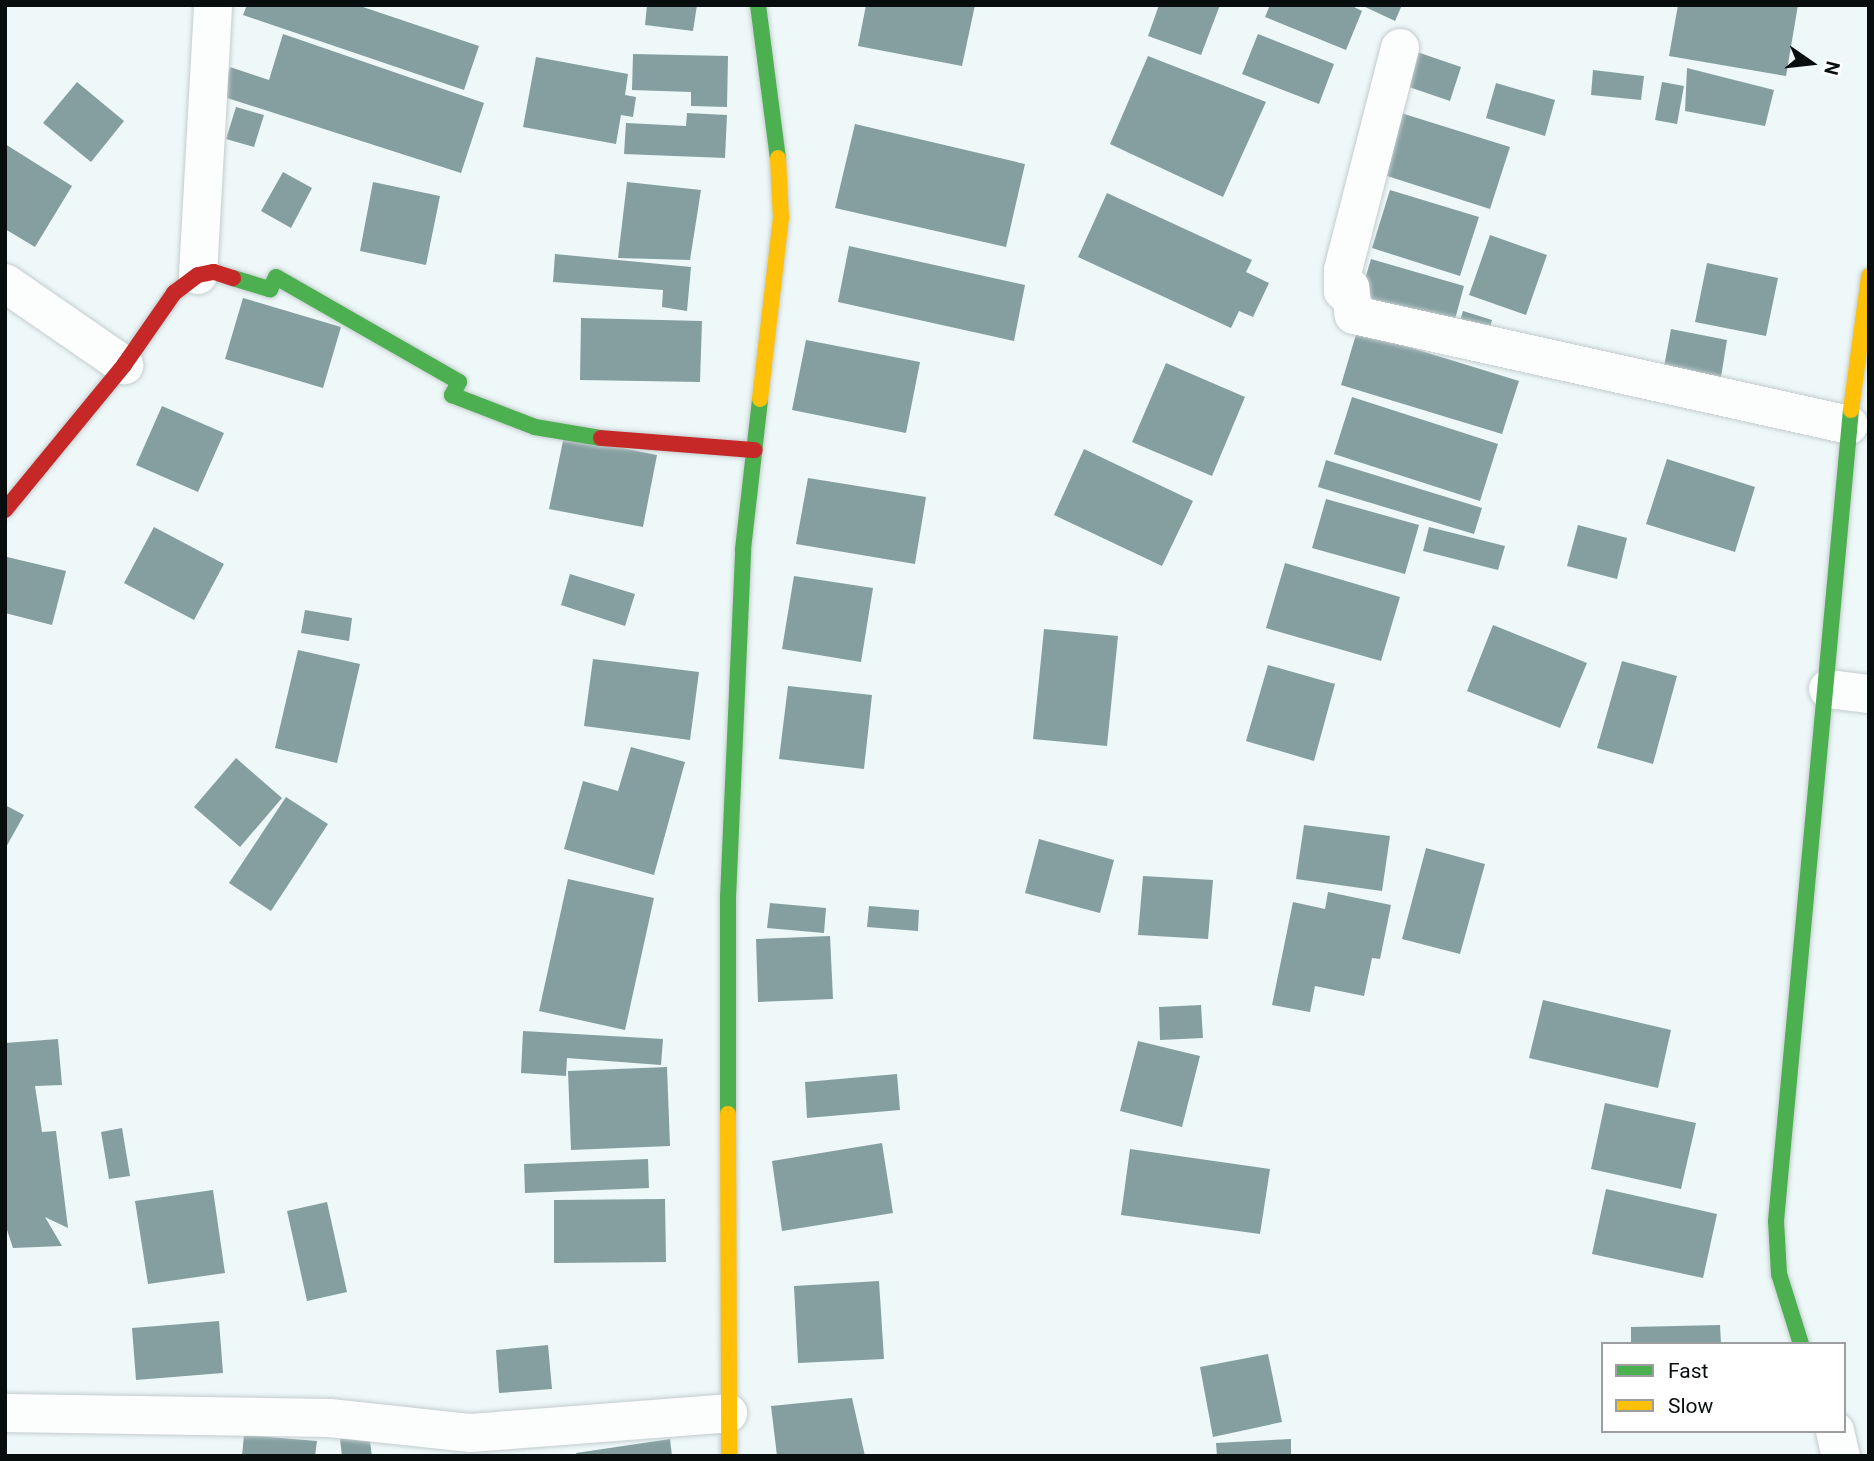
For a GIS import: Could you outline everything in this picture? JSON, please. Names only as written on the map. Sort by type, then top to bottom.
[{"type":"street","points":[[198,275],[213,5]]},
{"type":"street","points":[[729,1456],[728,898],[743,549],[781,218],[778,152],[758,5]]},
{"type":"street","points":[[1400,48],[1343,270],[1343,291],[1350,288],[1354,315],[1849,425]]},
{"type":"street","points":[[5,510],[124,365],[174,293],[198,275],[231,275],[270,289],[276,277],[459,382],[452,395],[535,427],[615,441],[755,450]]},
{"type":"street","points":[[1800,1342],[1779,1274],[1776,1221],[1828,689],[1849,425],[1869,276]]},
{"type":"street","points":[[5,283],[124,365]]},
{"type":"street","points":[[1828,689],[1869,694]]},
{"type":"street","points":[[5,1413],[330,1418],[471,1433],[728,1413]]},
{"type":"street","points":[[1835,1433],[1841,1456]]},
{"type":"building","points":[[247,5],[357,5],[479,46],[464,90],[243,15]]},
{"type":"building","points":[[647,5],[697,5],[693,31],[645,25]]},
{"type":"building","points":[[866,5],[975,5],[962,66],[858,46]]},
{"type":"building","points":[[1159,5],[1220,5],[1201,55],[1148,36]]},
{"type":"building","points":[[1270,5],[1350,5],[1362,11],[1346,50],[1265,17]]},
{"type":"building","points":[[1361,5],[1402,5],[1395,21]]},
{"type":"building","points":[[1678,5],[1798,5],[1786,76],[1669,56]]},
{"type":"building","points":[[283,34],[484,103],[461,173],[221,96],[230,67],[269,80]]},
{"type":"building","points":[[1258,34],[1334,64],[1319,104],[1242,74]]},
{"type":"building","points":[[1417,52],[1461,67],[1450,101],[1406,86]]},
{"type":"building","points":[[633,54],[728,56],[727,107],[691,106],[691,92],[632,90]]},
{"type":"building","points":[[1148,56],[1266,102],[1223,197],[1110,144]]},
{"type":"building","points":[[536,57],[628,74],[625,95],[636,97],[633,117],[621,115],[616,144],[523,127]]},
{"type":"building","points":[[1687,68],[1774,90],[1765,126],[1685,111]]},
{"type":"building","points":[[1593,70],[1644,76],[1641,100],[1591,95]]},
{"type":"building","points":[[77,82],[124,121],[91,162],[43,123]]},
{"type":"building","points":[[1662,82],[1684,86],[1677,124],[1655,120]]},
{"type":"building","points":[[1496,83],[1555,100],[1545,136],[1486,118]]},
{"type":"building","points":[[236,107],[264,115],[254,147],[226,139]]},
{"type":"building","points":[[687,113],[727,115],[725,158],[624,154],[626,123],[686,126]]},
{"type":"building","points":[[1401,113],[1510,147],[1490,209],[1381,174]]},
{"type":"building","points":[[855,124],[1025,164],[1006,247],[835,208]]},
{"type":"building","points":[[5,144],[72,186],[35,247],[5,229]]},
{"type":"building","points":[[283,172],[312,188],[291,228],[261,211]]},
{"type":"building","points":[[373,182],[440,196],[426,265],[360,251]]},
{"type":"building","points":[[627,182],[701,190],[690,260],[618,258]]},
{"type":"building","points":[[1390,190],[1479,217],[1460,276],[1372,248]]},
{"type":"building","points":[[1107,193],[1252,260],[1246,272],[1269,283],[1253,317],[1239,311],[1231,328],[1078,257]]},
{"type":"building","points":[[1490,235],[1547,255],[1526,315],[1469,295]]},
{"type":"building","points":[[849,246],[1025,285],[1014,341],[838,302]]},
{"type":"building","points":[[555,254],[691,267],[687,311],[662,307],[663,290],[553,282]]},
{"type":"building","points":[[1371,259],[1464,286],[1454,323],[1360,296]]},
{"type":"building","points":[[1707,263],[1778,278],[1766,336],[1695,322]]},
{"type":"building","points":[[243,298],[341,327],[323,388],[225,359]]},
{"type":"building","points":[[1463,311],[1492,320],[1487,339],[1457,330]]},
{"type":"building","points":[[581,318],[702,321],[700,382],[580,380]]},
{"type":"building","points":[[1671,329],[1727,340],[1721,377],[1664,367]]},
{"type":"building","points":[[1357,331],[1519,381],[1502,434],[1341,385]]},
{"type":"building","points":[[806,340],[920,362],[906,433],[792,410]]},
{"type":"building","points":[[1166,363],[1245,397],[1212,476],[1132,442]]},
{"type":"building","points":[[1352,397],[1498,444],[1480,501],[1334,454]]},
{"type":"building","points":[[162,406],[224,433],[198,492],[136,465]]},
{"type":"building","points":[[564,436],[657,455],[643,527],[549,509]]},
{"type":"building","points":[[1084,449],[1193,501],[1162,566],[1054,515]]},
{"type":"building","points":[[1667,459],[1755,487],[1735,552],[1646,524]]},
{"type":"building","points":[[1326,460],[1482,508],[1474,534],[1318,487]]},
{"type":"building","points":[[808,478],[926,497],[915,564],[796,544]]},
{"type":"building","points":[[1326,499],[1419,525],[1405,574],[1312,548]]},
{"type":"building","points":[[1578,525],[1627,538],[1617,579],[1567,566]]},
{"type":"building","points":[[154,527],[224,564],[194,620],[124,583]]},
{"type":"building","points":[[1429,527],[1505,546],[1498,570],[1423,551]]},
{"type":"building","points":[[7,557],[66,571],[52,625],[5,613]]},
{"type":"building","points":[[1285,563],[1400,597],[1381,661],[1266,628]]},
{"type":"building","points":[[570,574],[635,594],[625,626],[561,605]]},
{"type":"building","points":[[794,576],[873,588],[861,662],[782,649]]},
{"type":"building","points":[[305,610],[352,618],[349,641],[301,633]]},
{"type":"building","points":[[1493,625],[1587,663],[1560,728],[1467,691]]},
{"type":"building","points":[[1044,629],[1118,636],[1107,746],[1033,739]]},
{"type":"building","points":[[298,650],[360,664],[337,763],[275,748]]},
{"type":"building","points":[[593,659],[699,672],[690,740],[584,726]]},
{"type":"building","points":[[1622,661],[1677,676],[1653,764],[1597,748]]},
{"type":"building","points":[[1268,665],[1335,684],[1314,761],[1246,741]]},
{"type":"building","points":[[788,686],[872,695],[864,769],[779,759]]},
{"type":"building","points":[[631,747],[685,762],[654,875],[564,849],[583,781],[618,791]]},
{"type":"building","points":[[236,758],[282,798],[240,847],[194,807]]},
{"type":"building","points":[[286,797],[328,824],[271,911],[229,883]]},
{"type":"building","points":[[5,805],[24,815],[5,849]]},
{"type":"building","points":[[1304,825],[1390,836],[1382,891],[1296,879]]},
{"type":"building","points":[[1039,839],[1114,860],[1100,913],[1025,893]]},
{"type":"building","points":[[1426,848],[1485,864],[1460,954],[1402,939]]},
{"type":"building","points":[[1143,876],[1213,880],[1208,939],[1138,935]]},
{"type":"building","points":[[568,879],[654,898],[625,1030],[539,1011]]},
{"type":"building","points":[[1328,892],[1391,905],[1380,959],[1372,958],[1364,996],[1315,986],[1310,1012],[1272,1005],[1293,902],[1325,909]]},
{"type":"building","points":[[770,903],[826,908],[824,933],[767,928]]},
{"type":"building","points":[[869,906],[919,910],[918,931],[867,927]]},
{"type":"building","points":[[830,936],[833,999],[758,1002],[756,939]]},
{"type":"building","points":[[1543,1000],[1671,1030],[1658,1088],[1529,1058]]},
{"type":"building","points":[[1201,1005],[1203,1038],[1160,1040],[1159,1007]]},
{"type":"building","points":[[523,1031],[663,1039],[661,1065],[567,1058],[566,1076],[521,1073]]},
{"type":"building","points":[[58,1039],[62,1085],[35,1086],[42,1132],[56,1131],[68,1228],[45,1217],[62,1246],[13,1248],[5,1224],[5,1043]]},
{"type":"building","points":[[1138,1041],[1200,1056],[1182,1127],[1120,1111]]},
{"type":"building","points":[[667,1067],[670,1146],[571,1150],[568,1071]]},
{"type":"building","points":[[897,1074],[900,1110],[807,1118],[805,1082]]},
{"type":"building","points":[[1605,1103],[1696,1123],[1681,1189],[1591,1169]]},
{"type":"building","points":[[122,1128],[130,1176],[109,1179],[101,1132]]},
{"type":"building","points":[[882,1143],[893,1213],[782,1231],[772,1161]]},
{"type":"building","points":[[1130,1149],[1270,1169],[1260,1234],[1121,1215]]},
{"type":"building","points":[[648,1159],[649,1188],[525,1193],[524,1164]]},
{"type":"building","points":[[1606,1189],[1717,1214],[1703,1278],[1592,1254]]},
{"type":"building","points":[[213,1190],[225,1273],[148,1284],[135,1201]]},
{"type":"building","points":[[665,1199],[666,1262],[554,1263],[554,1200]]},
{"type":"building","points":[[327,1202],[347,1292],[307,1301],[287,1211]]},
{"type":"building","points":[[879,1281],[884,1359],[798,1363],[794,1286]]},
{"type":"building","points":[[219,1321],[223,1373],[136,1380],[132,1328]]},
{"type":"building","points":[[1720,1325],[1721,1342],[1631,1342],[1631,1327]]},
{"type":"building","points":[[548,1345],[552,1389],[499,1393],[496,1350]]},
{"type":"building","points":[[1268,1354],[1282,1422],[1213,1437],[1200,1367]]},
{"type":"building","points":[[852,1398],[865,1456],[777,1456],[771,1406]]},
{"type":"building","points":[[244,1435],[317,1441],[315,1456],[242,1456]]},
{"type":"building","points":[[369,1435],[372,1456],[342,1456],[340,1439]]},
{"type":"building","points":[[670,1439],[672,1456],[577,1456],[576,1453]]},
{"type":"building","points":[[1291,1439],[1291,1456],[1217,1456],[1216,1443]]},
{"type":"traffic: fast","points":[[758,5],[778,158]]},
{"type":"traffic: fast","points":[[233,278],[270,289],[276,277],[459,382],[452,395],[535,427],[601,438]]},
{"type":"traffic: fast","points":[[728,1114],[728,898],[743,549],[760,399]]},
{"type":"traffic: fast","points":[[1800,1342],[1779,1274],[1776,1221],[1851,410]]},
{"type":"traffic: slow","points":[[760,399],[781,218],[778,158]]},
{"type":"traffic: slow","points":[[1851,410],[1869,276]]},
{"type":"traffic: slow","points":[[728,1114],[729,1456]]},
{"type":"traffic: jam","points":[[5,510],[124,365],[174,293],[198,275],[214,272],[233,278]]},
{"type":"traffic: jam","points":[[601,438],[755,450]]}]
